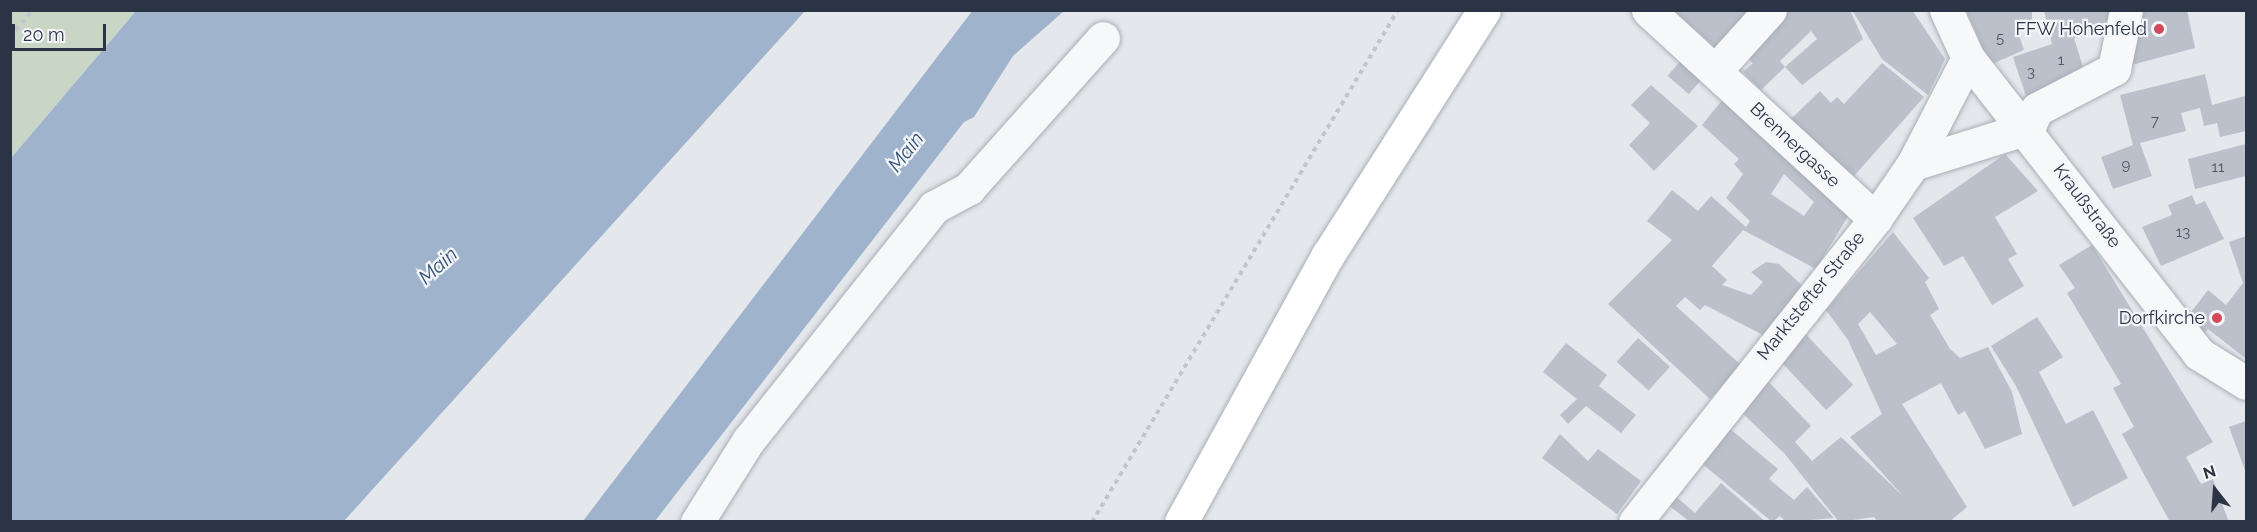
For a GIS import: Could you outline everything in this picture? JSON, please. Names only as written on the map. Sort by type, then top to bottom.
[{"type":"main road","points":[[1181,522],[1328,255],[1484,10]]},
{"type":"street","name":"Brennergasse","points":[[1648,10],[1875,219]]},
{"type":"street","points":[[1715,71],[1770,10]]},
{"type":"street","name":"Kraußstraße","points":[[1946,10],[1968,58],[2028,128],[2199,354],[2247,383]]},
{"type":"street","points":[[1913,164],[2028,128],[2037,109],[2114,69],[2126,10]]},
{"type":"street","points":[[697,522],[748,441],[934,207],[969,188],[1102,38]]},
{"type":"street","name":"Marktstefter Straße","points":[[1635,522],[1875,219],[1913,164],[1968,58]]},
{"type":"path","points":[[10,37],[33,10]]},
{"type":"path","points":[[1092,522],[1398,10]]},
{"type":"green space","points":[[11,11],[136,11],[11,158]]},
{"type":"water","name":"Main","points":[[973,10],[1064,11],[1013,56],[974,117],[964,122],[655,521],[583,521]]},
{"type":"water","name":"Main","points":[[136,11],[805,11],[344,521],[11,521],[11,158]]},
{"type":"building","points":[[1662,10],[1756,10],[1718,50],[1682,18],[1677,24]]},
{"type":"building","points":[[1784,10],[1850,10],[1863,39],[1802,85],[1785,67],[1761,90],[1743,72],[1753,63],[1746,57]],"holes":[[[1811,31],[1817,39],[1785,67],[1780,61]]]},
{"type":"building","points":[[1852,10],[1912,10],[1945,59],[1928,95],[1882,59]]},
{"type":"building","points":[[1966,10],[2032,10],[2032,24],[2017,29],[2024,50],[1990,65]]},
{"type":"building","points":[[2044,10],[2118,10],[2120,20],[2083,27],[2085,36],[2074,38],[2085,74],[2027,99],[2013,57],[2052,44]]},
{"type":"building","name":"FFW Hohenfeld","points":[[2128,10],[2187,10],[2195,48],[2128,66]]},
{"type":"building","points":[[1684,57],[1705,75],[1689,94],[1668,76]]},
{"type":"building","points":[[1882,63],[1924,97],[1854,176],[1789,121],[1820,91],[1831,103],[1837,97],[1844,104]]},
{"type":"building","points":[[2205,74],[2212,105],[2245,96],[2246,131],[2220,137],[2217,123],[2204,126],[2200,108],[2181,113],[2186,131],[2140,143],[2152,176],[2113,189],[2101,157],[2133,145],[2120,95]]},
{"type":"building","points":[[1651,85],[1698,126],[1654,171],[1629,145],[1650,123],[1631,105]]},
{"type":"building","points":[[1728,93],[1850,213],[1816,269],[1743,230],[1712,266],[1727,280],[1722,285],[1751,295],[1763,282],[1751,272],[1766,262],[1779,264],[1806,289],[1763,335],[1705,305],[1700,310],[1685,297],[1676,306],[1741,365],[1710,399],[1608,304],[1672,240],[1647,221],[1672,190],[1698,211],[1711,196],[1746,227],[1750,221],[1726,198],[1743,174],[1734,164],[1739,159],[1702,125]],"holes":[[[1784,174],[1814,202],[1804,216],[1771,194]]]},
{"type":"building","points":[[2246,144],[2246,176],[2195,189],[2188,159]]},
{"type":"building","points":[[2005,154],[2038,191],[1995,217],[2017,254],[2008,259],[2024,286],[1992,305],[1963,256],[1944,266],[1913,218]]},
{"type":"building","points":[[2192,195],[2196,205],[2205,201],[2224,239],[2161,266],[2142,227],[2172,215],[2168,205]]},
{"type":"building","points":[[1893,232],[1929,278],[1925,282],[1939,309],[1930,315],[1950,349],[1960,358],[1988,347],[2012,392],[2022,434],[1985,449],[1965,411],[1958,415],[1941,383],[1902,404],[1967,507],[1949,522],[1878,522],[1874,517],[1839,522],[1784,453],[1734,405],[1764,377],[1811,426],[1795,442],[1812,461],[1841,437],[1903,496],[1850,437],[1882,414],[1848,340],[1826,310]],"holes":[[[1870,312],[1897,344],[1876,355],[1858,324]]]},
{"type":"building","name":"Dorfkirche","points":[[2246,236],[2245,358],[2208,329],[2203,334],[2185,320],[2208,290],[2226,305],[2243,283],[2229,242]]},
{"type":"building","points":[[2092,245],[2213,442],[2186,457],[2201,484],[2213,479],[2229,522],[2170,522],[2122,434],[2134,427],[2113,388],[2121,384],[2067,293],[2075,288],[2059,265]]},
{"type":"building","points":[[2037,317],[2063,357],[2039,372],[2066,424],[2093,410],[2128,478],[2073,507],[2016,386],[1991,346]]},
{"type":"building","points":[[1802,330],[1853,385],[1826,410],[1775,355]]},
{"type":"building","points":[[1638,338],[1670,367],[1649,391],[1617,362]]},
{"type":"building","points":[[1566,343],[1607,375],[1599,386],[1636,415],[1621,433],[1586,406],[1568,424],[1560,415],[1577,399],[1543,372]]},
{"type":"building","points":[[2246,421],[2246,473],[2229,427]]},
{"type":"building","points":[[1723,423],[1778,469],[1769,479],[1794,500],[1807,487],[1834,518],[1786,522],[1780,516],[1772,522],[1694,457]]},
{"type":"building","points":[[1560,434],[1588,461],[1598,449],[1641,481],[1617,514],[1542,458]]},
{"type":"building","points":[[1721,483],[1766,522],[1690,522],[1667,504],[1674,495],[1695,513]]},
{"type":"place","name":"FFW Hohenfeld","points":[[2159,29]]},
{"type":"place","name":"Dorfkirche","points":[[2217,318]]}]
